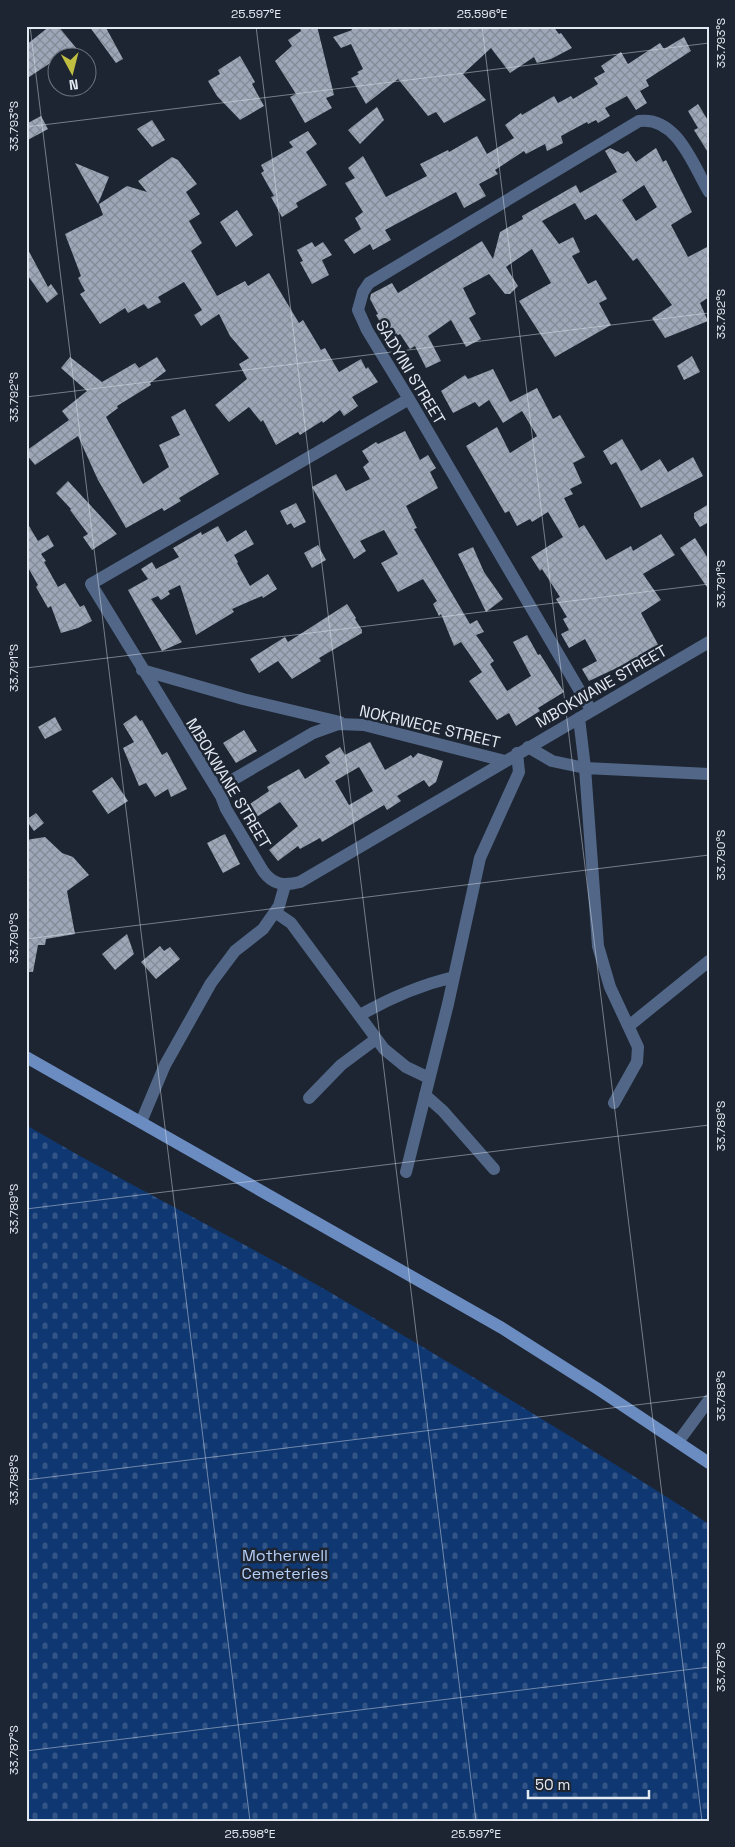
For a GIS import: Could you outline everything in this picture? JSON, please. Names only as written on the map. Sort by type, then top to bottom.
[{"type":"main road","points":[[26,1057],[502,1328],[709,1463]]},
{"type":"street","name":"SADYINI STREET","points":[[591,710],[361,319],[358,310],[369,283],[639,121],[656,121],[666,126],[676,138],[709,192]]},
{"type":"street","name":"MBOKWANE STREET","points":[[409,399],[91,584],[221,796],[262,871],[270,879],[285,885],[300,882],[709,642]]},
{"type":"street","points":[[142,670],[244,699],[348,724]]},
{"type":"street","points":[[579,718],[585,768],[598,946],[610,987],[630,1025],[638,1047],[636,1062],[614,1103]]},
{"type":"street","name":"NOKRWECE STREET","points":[[221,796],[222,791],[229,782],[313,733],[330,726],[364,725],[505,761]]},
{"type":"street","points":[[406,1172],[454,977],[480,858],[519,772],[523,750],[552,761],[585,768],[709,774]]},
{"type":"street","points":[[141,1122],[165,1065],[211,983],[235,951],[263,929],[275,912],[285,885]]},
{"type":"street","points":[[275,912],[291,923],[384,1050],[406,1067],[429,1078]]},
{"type":"street","points":[[630,1025],[709,960]]},
{"type":"street","points":[[360,1015],[389,998],[454,977]]},
{"type":"street","points":[[309,1098],[341,1065],[376,1039]]},
{"type":"street","points":[[425,1095],[443,1111],[494,1169]]},
{"type":"street","points":[[678,1442],[709,1400]]},
{"type":"green space","name":"Motherwell Cemeteries","points":[[26,1125],[326,1290],[519,1405],[709,1524],[709,1821],[26,1821]]},
{"type":"building","points":[[50,26],[58,26],[76,48],[48,48],[48,65],[26,79],[26,45]]},
{"type":"building","points":[[89,26],[105,26],[123,59],[116,63]]},
{"type":"building","points":[[299,26],[317,26],[334,95],[326,98],[332,108],[305,123],[290,97],[296,94],[275,61],[292,46],[288,40],[301,31]]},
{"type":"building","points":[[350,26],[553,26],[572,48],[551,59],[537,63],[534,57],[510,73],[491,48],[463,74],[486,100],[444,123],[436,112],[428,116],[398,79],[366,104],[351,78],[359,74],[357,72],[363,69],[351,44],[341,48],[333,37],[352,30]]},
{"type":"building","points":[[684,37],[691,51],[646,80],[649,86],[640,91],[647,103],[636,110],[627,96],[605,108],[610,116],[598,123],[596,120],[588,124],[587,122],[561,136],[563,143],[547,151],[545,144],[526,154],[524,151],[495,170],[498,174],[479,184],[486,196],[464,208],[456,192],[385,230],[391,240],[373,250],[370,244],[354,254],[344,240],[361,229],[355,218],[363,212],[345,183],[355,178],[348,168],[363,156],[386,197],[427,176],[420,164],[448,150],[449,152],[477,136],[487,154],[514,138],[505,125],[521,113],[522,115],[554,96],[558,103],[571,96],[573,99],[598,84],[594,78],[605,72],[601,66],[621,52],[628,64],[660,43],[664,49]]},
{"type":"building","points":[[240,56],[255,82],[252,84],[264,106],[240,120],[217,96],[208,81],[220,74],[218,70]]},
{"type":"building","points":[[698,104],[709,122],[709,154],[694,130],[698,128],[688,111]]},
{"type":"building","points":[[377,107],[384,120],[360,144],[348,130]]},
{"type":"building","points":[[41,116],[48,129],[26,141],[26,124]]},
{"type":"building","points":[[152,120],[165,140],[152,147],[137,129]]},
{"type":"building","points":[[308,131],[317,144],[306,152],[327,185],[296,203],[298,207],[282,217],[271,197],[274,196],[261,173],[264,171],[261,165],[293,147],[289,142]]},
{"type":"building","points":[[610,148],[623,154],[628,151],[636,162],[656,148],[663,162],[666,160],[692,212],[671,225],[688,257],[709,246],[709,297],[700,303],[708,321],[665,338],[652,318],[672,305],[637,258],[633,261],[596,214],[585,220],[575,203],[542,221],[559,244],[573,237],[580,252],[572,256],[588,284],[596,280],[607,299],[599,303],[611,325],[555,357],[519,301],[551,283],[532,249],[506,267],[518,286],[510,294],[505,294],[489,274],[463,288],[476,314],[469,318],[481,339],[466,347],[451,320],[428,336],[441,361],[426,368],[415,346],[410,349],[400,334],[390,339],[376,315],[378,314],[370,299],[371,294],[392,283],[398,293],[482,241],[493,259],[500,232],[523,219],[522,216],[576,185],[580,193],[617,172],[605,151]],"holes":[[[644,185],[657,207],[636,221],[622,200]]]},
{"type":"building","points":[[172,157],[178,160],[197,184],[186,192],[200,214],[189,221],[202,243],[191,251],[217,296],[245,281],[248,286],[269,273],[299,323],[303,320],[321,350],[325,348],[339,372],[361,359],[366,369],[368,367],[378,382],[352,397],[358,406],[344,416],[340,410],[323,423],[322,421],[300,435],[298,432],[276,445],[263,420],[261,422],[249,407],[229,422],[215,405],[247,379],[239,364],[249,358],[230,336],[219,314],[201,326],[194,315],[202,310],[184,282],[158,297],[161,302],[148,309],[144,304],[128,313],[125,308],[100,324],[80,294],[85,291],[78,278],[81,276],[65,234],[103,215],[99,204],[127,186],[147,192],[138,181]]},
{"type":"building","points":[[75,163],[109,177],[98,204]]},
{"type":"building","points":[[237,210],[253,235],[236,247],[220,222]]},
{"type":"building","points":[[312,242],[315,247],[323,242],[332,255],[322,260],[329,275],[312,284],[300,262],[303,261],[297,250]]},
{"type":"building","points":[[26,246],[48,287],[51,284],[58,294],[47,303],[26,273]]},
{"type":"building","points":[[692,356],[700,372],[684,380],[677,366]]},
{"type":"building","points":[[70,357],[102,382],[135,363],[139,368],[157,357],[166,371],[150,383],[151,385],[117,406],[118,408],[106,417],[143,484],[169,467],[159,445],[180,435],[171,417],[185,409],[219,474],[179,498],[181,501],[164,511],[162,508],[126,528],[98,480],[78,436],[35,465],[26,454],[26,451],[69,420],[62,411],[87,391],[61,368]]},
{"type":"building","points":[[493,369],[510,402],[537,388],[553,419],[560,415],[585,457],[573,463],[582,483],[570,489],[573,494],[564,498],[579,528],[584,525],[606,560],[631,546],[633,551],[661,534],[675,555],[643,574],[661,600],[641,613],[661,650],[625,669],[623,665],[589,681],[582,669],[597,661],[585,639],[569,648],[561,634],[569,630],[563,619],[567,617],[556,599],[560,597],[542,569],[540,571],[531,557],[563,537],[548,512],[532,522],[530,519],[517,526],[509,511],[505,513],[466,446],[497,427],[510,453],[537,436],[522,411],[503,423],[489,400],[479,407],[475,402],[453,413],[441,391],[465,375],[468,379]]},
{"type":"building","points":[[405,431],[420,460],[428,455],[436,468],[430,472],[438,488],[406,506],[417,528],[414,529],[470,624],[477,620],[484,632],[476,635],[494,661],[490,664],[507,691],[531,676],[513,642],[527,635],[538,655],[540,654],[564,692],[538,708],[540,711],[516,726],[509,713],[497,720],[469,681],[482,672],[461,642],[454,646],[441,614],[439,616],[433,604],[437,601],[423,579],[398,592],[381,563],[398,554],[384,530],[360,541],[366,551],[354,559],[312,487],[336,474],[346,491],[370,479],[363,467],[369,462],[362,451],[376,442],[378,444]]},
{"type":"building","points":[[622,439],[641,471],[660,459],[668,472],[693,457],[703,476],[641,508],[616,462],[611,465],[603,451]]},
{"type":"building","points":[[68,481],[117,534],[92,550],[83,537],[88,534],[71,509],[56,493]]},
{"type":"building","points":[[296,503],[306,522],[294,528],[291,523],[287,525],[280,511]]},
{"type":"building","points":[[709,504],[709,522],[700,527],[694,518],[694,513]]},
{"type":"building","points":[[26,521],[38,541],[48,535],[54,546],[41,554],[46,561],[44,562],[58,587],[65,583],[80,607],[84,605],[92,621],[61,633],[51,606],[48,608],[26,564]]},
{"type":"building","points":[[218,526],[227,542],[246,530],[254,544],[234,555],[237,563],[250,586],[268,574],[277,589],[263,598],[262,596],[232,609],[234,612],[196,635],[180,585],[168,591],[170,594],[161,600],[158,596],[151,599],[182,642],[162,651],[128,590],[148,579],[141,569],[152,562],[156,569],[179,557],[173,548],[201,532],[202,535]]},
{"type":"building","points":[[695,538],[709,560],[709,590],[680,548]]},
{"type":"building","points":[[318,545],[326,560],[312,568],[304,553]]},
{"type":"building","points":[[473,547],[484,572],[503,599],[486,612],[458,554]]},
{"type":"building","points":[[347,604],[356,618],[362,633],[319,658],[321,661],[292,679],[278,661],[259,673],[250,659],[285,637],[288,642]]},
{"type":"building","points":[[136,715],[140,721],[142,720],[162,755],[167,752],[187,789],[171,797],[168,789],[155,797],[146,783],[139,786],[123,748],[134,742],[123,724]]},
{"type":"building","points":[[55,717],[62,730],[45,739],[38,727]]},
{"type":"building","points":[[244,730],[257,751],[236,763],[223,743]]},
{"type":"building","points":[[370,742],[385,770],[411,755],[413,758],[418,753],[443,761],[436,782],[429,787],[424,780],[397,796],[401,801],[387,810],[384,805],[322,842],[320,838],[300,849],[298,846],[278,861],[269,850],[298,826],[280,802],[255,818],[247,806],[269,791],[267,787],[299,769],[305,779],[330,763],[325,756],[340,747],[345,755]],"holes":[[[359,767],[373,791],[349,805],[335,781]]]},
{"type":"building","points":[[112,777],[128,801],[108,814],[92,791]]},
{"type":"building","points":[[36,813],[44,823],[34,831],[26,820]]},
{"type":"building","points":[[225,834],[240,864],[223,873],[207,843]]},
{"type":"building","points":[[45,837],[62,853],[73,857],[89,875],[67,891],[75,934],[46,939],[45,945],[38,945],[33,972],[26,972],[26,866],[29,858],[26,840]]},
{"type":"building","points":[[127,934],[134,954],[115,970],[102,954]]},
{"type":"building","points":[[160,946],[164,951],[170,947],[180,959],[156,979],[141,962]]}]
